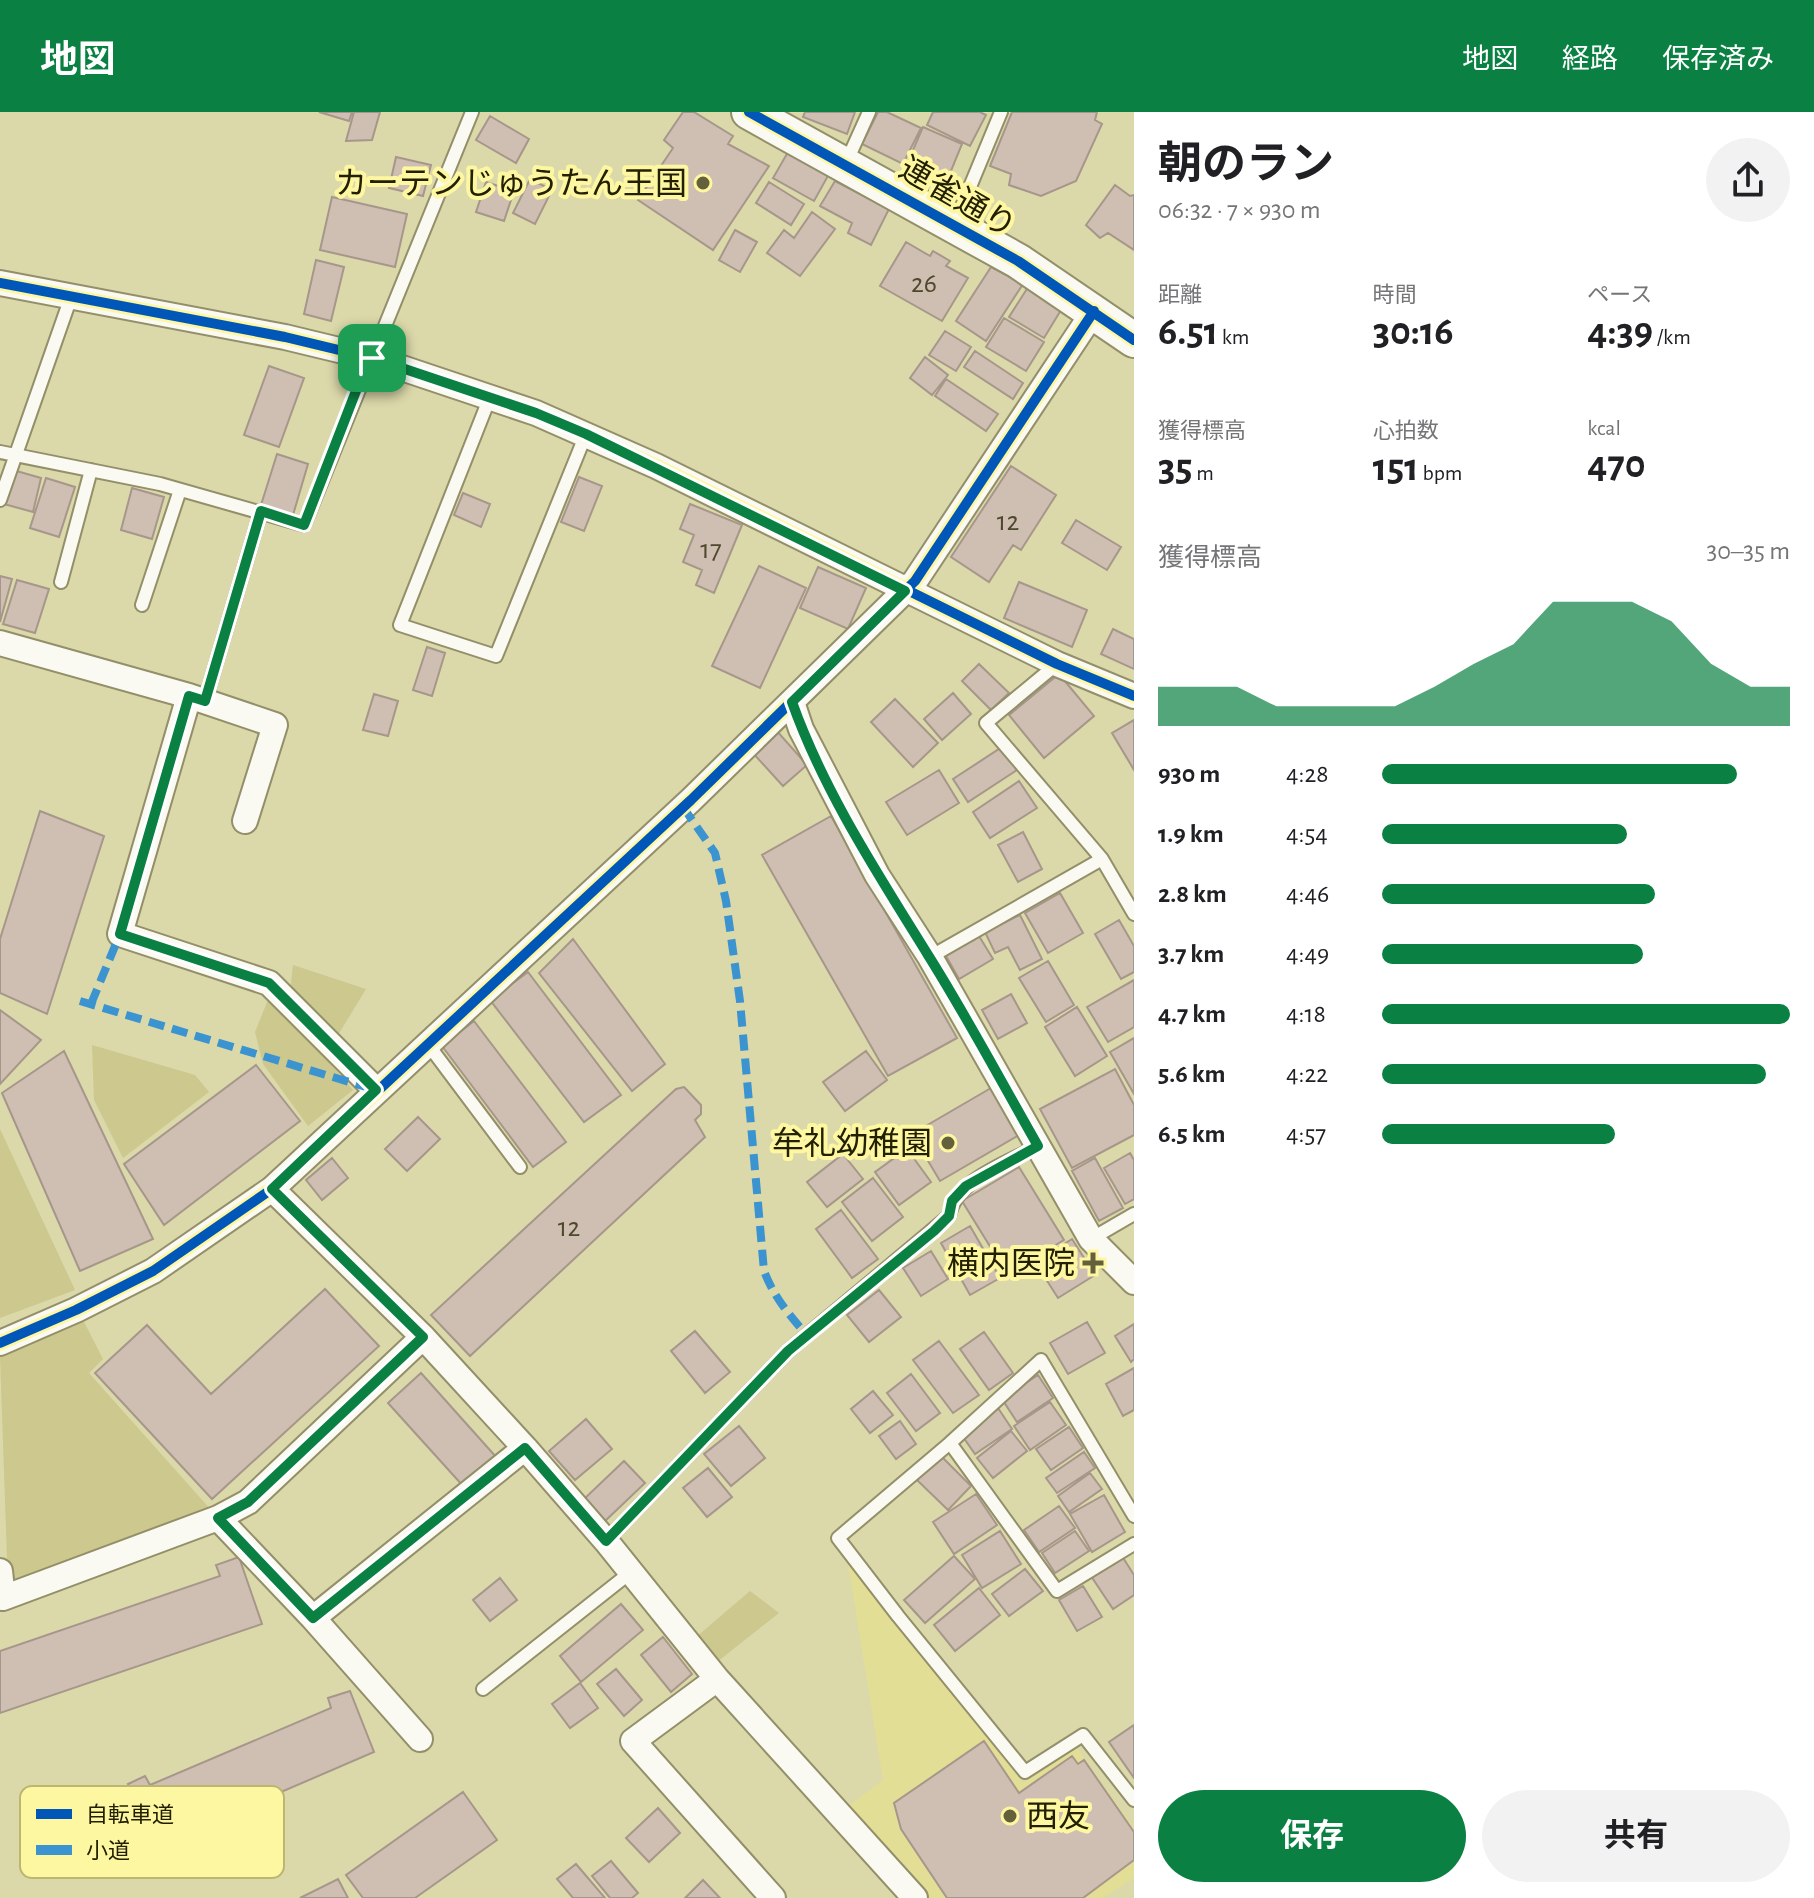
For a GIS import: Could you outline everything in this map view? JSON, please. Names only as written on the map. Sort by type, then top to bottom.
[{"type":"main road","name":"連雀通り","points":[[749,112],[1018,261],[1134,340]]},
{"type":"street","points":[[0,283],[285,337],[372,358],[490,397],[586,434],[1057,664],[1134,696]]},
{"type":"street","points":[[0,1343],[76,1310],[153,1271],[272,1189],[792,702],[905,591],[924,568],[1094,311]]},
{"type":"street","points":[[0,643],[197,699],[275,725],[245,821]]},
{"type":"street","points":[[197,699],[120,934],[269,983],[376,1090]]},
{"type":"street","points":[[792,702],[801,729],[877,875],[930,957],[1091,1239],[1134,1282]]},
{"type":"street","points":[[272,1189],[423,1337],[525,1448],[606,1541],[717,1679],[915,1898]]},
{"type":"street","points":[[0,1571],[3,1598],[218,1518],[248,1502],[423,1337]]},
{"type":"street","points":[[313,1618],[525,1448]]},
{"type":"street","points":[[218,1518],[313,1618],[420,1739]]},
{"type":"street","points":[[717,1679],[633,1741],[773,1898]]},
{"type":"lane","points":[[0,452],[180,490],[304,525],[363,373],[372,358],[472,112]]},
{"type":"lane","points":[[846,163],[869,112]]},
{"type":"lane","points":[[954,226],[1001,112]]},
{"type":"lane","points":[[0,500],[71,297]]},
{"type":"lane","points":[[490,397],[400,625],[496,656],[586,434]]},
{"type":"lane","points":[[61,582],[91,470]]},
{"type":"lane","points":[[142,605],[180,490]]},
{"type":"lane","points":[[197,699],[261,511]]},
{"type":"lane","points":[[1057,664],[986,723],[1102,859],[1134,914]]},
{"type":"lane","points":[[930,957],[1102,859]]},
{"type":"lane","points":[[427,1043],[520,1167]]},
{"type":"lane","points":[[606,1541],[788,1351],[949,1216],[952,1201],[966,1186],[1038,1146]]},
{"type":"lane","points":[[1091,1239],[1134,1214]]},
{"type":"lane","points":[[1134,1516],[1041,1360],[950,1443],[838,1538],[1025,1772],[1083,1735],[1134,1800]]},
{"type":"lane","points":[[950,1443],[1057,1591],[1134,1544]]},
{"type":"lane","points":[[483,1689],[631,1572]]},
{"type":"shaded area","points":[[293,965],[366,989],[338,1035],[290,992]]},
{"type":"shaded area","points":[[270,995],[353,1090],[308,1126],[263,1064],[255,1032]]},
{"type":"shaded area","points":[[92,1045],[195,1075],[209,1092],[123,1158],[94,1100]]},
{"type":"shaded area","points":[[0,1129],[75,1290],[0,1318]]},
{"type":"shaded area","points":[[82,1318],[103,1359],[89,1373],[211,1510],[8,1587],[0,1356]]},
{"type":"shaded area","points":[[848,1563],[1023,1783],[1077,1748],[1134,1828],[1134,1878],[1103,1898],[927,1898],[847,1807],[883,1780]]},
{"type":"shaded area","points":[[750,1591],[779,1613],[717,1662],[695,1638]]},
{"type":"building","points":[[319,112],[352,112],[349,121]]},
{"type":"building","points":[[354,112],[380,112],[372,140],[346,141]]},
{"type":"building","name":"カーテンじゅうたん王国","points":[[683,112],[694,112],[733,136],[728,144],[769,166],[713,250],[638,200],[673,148],[664,140]]},
{"type":"building","points":[[805,112],[855,112],[847,134],[803,117]]},
{"type":"building","points":[[878,112],[887,112],[921,128],[903,164],[862,144]]},
{"type":"building","points":[[933,112],[980,112],[986,115],[970,146],[927,125]]},
{"type":"building","points":[[1012,112],[1097,112],[1095,120],[1102,124],[1076,181],[1041,196],[1009,185],[1011,174],[990,166]]},
{"type":"building","points":[[490,116],[529,139],[516,163],[476,140]]},
{"type":"building","points":[[923,127],[962,144],[946,183],[906,166]]},
{"type":"building","points":[[788,152],[829,174],[814,201],[773,178]]},
{"type":"building","points":[[396,157],[431,165],[423,196],[389,188]]},
{"type":"building","points":[[530,179],[552,190],[535,224],[513,213]]},
{"type":"building","points":[[835,181],[889,209],[871,245],[848,233],[852,223],[820,206]]},
{"type":"building","points":[[486,182],[514,191],[504,221],[476,212]]},
{"type":"building","points":[[769,182],[804,204],[791,225],[756,203]]},
{"type":"building","points":[[1115,185],[1130,196],[1134,195],[1134,250],[1108,233],[1100,238],[1086,225]]},
{"type":"building","points":[[332,197],[407,214],[395,267],[320,250]]},
{"type":"building","points":[[812,212],[835,229],[800,276],[767,253],[784,230],[794,238]]},
{"type":"building","points":[[735,230],[757,242],[740,272],[719,260]]},
{"type":"building","points":[[906,242],[930,256],[933,251],[950,261],[946,266],[968,278],[942,321],[880,286]]},
{"type":"building","points":[[316,260],[344,267],[331,321],[304,314]]},
{"type":"building","points":[[991,267],[1023,284],[986,341],[956,321]]},
{"type":"building","points":[[1030,284],[1064,305],[1044,338],[1009,317]]},
{"type":"building","points":[[1004,318],[1044,342],[1026,371],[986,347]]},
{"type":"building","points":[[945,331],[971,347],[956,371],[929,355]]},
{"type":"building","points":[[975,351],[1023,383],[1013,399],[964,367]]},
{"type":"building","points":[[925,357],[948,375],[932,395],[910,378]]},
{"type":"building","points":[[269,366],[304,378],[279,447],[244,435]]},
{"type":"building","points":[[946,379],[998,414],[986,431],[935,396]]},
{"type":"building","points":[[277,454],[308,464],[293,515],[261,505]]},
{"type":"building","points":[[1011,466],[1056,495],[1021,550],[1013,545],[989,582],[951,557]]},
{"type":"building","points":[[13,470],[41,478],[33,512],[4,504]]},
{"type":"building","points":[[579,477],[602,486],[584,531],[561,522]]},
{"type":"building","points":[[46,478],[75,487],[59,537],[30,528]]},
{"type":"building","points":[[132,488],[164,497],[152,539],[121,530]]},
{"type":"building","points":[[463,493],[490,504],[481,527],[454,515]]},
{"type":"building","points":[[690,504],[742,525],[714,593],[696,585],[702,570],[683,562],[694,535],[680,529]]},
{"type":"building","points":[[1076,520],[1121,547],[1107,570],[1062,543]]},
{"type":"building","points":[[759,566],[806,588],[760,688],[712,666]]},
{"type":"building","points":[[818,567],[866,588],[848,629],[800,608]]},
{"type":"building","points":[[0,576],[12,579],[0,622]]},
{"type":"building","points":[[17,580],[49,589],[35,633],[3,624]]},
{"type":"building","points":[[1019,582],[1087,610],[1072,647],[1004,618]]},
{"type":"building","points":[[1113,629],[1134,639],[1134,669],[1101,654]]},
{"type":"building","points":[[427,647],[445,653],[432,696],[413,690]]},
{"type":"building","points":[[979,664],[1009,693],[991,710],[962,681]]},
{"type":"building","points":[[1059,674],[1094,716],[1044,758],[1009,715]]},
{"type":"building","points":[[953,693],[971,714],[942,740],[924,719]]},
{"type":"building","points":[[374,694],[398,701],[388,736],[363,730]]},
{"type":"building","points":[[895,699],[938,743],[913,767],[871,722]]},
{"type":"building","points":[[1134,720],[1134,770],[1112,733]]},
{"type":"building","points":[[776,730],[807,765],[783,786],[752,752]]},
{"type":"building","points":[[1002,747],[1017,770],[968,802],[953,779]]},
{"type":"building","points":[[939,770],[959,803],[907,835],[886,802]]},
{"type":"building","points":[[1019,781],[1037,808],[990,838],[973,812]]},
{"type":"building","points":[[40,811],[104,836],[47,1014],[0,993],[0,939]]},
{"type":"building","points":[[831,816],[957,1038],[888,1076],[762,855]]},
{"type":"building","points":[[1023,832],[1042,869],[1018,882],[998,845]]},
{"type":"building","points":[[1060,893],[1083,933],[1048,953],[1025,913]]},
{"type":"building","points":[[1020,915],[1042,959],[1020,970],[1008,947],[995,953],[985,932]]},
{"type":"building","points":[[1119,920],[1134,946],[1134,972],[1121,979],[1095,934]]},
{"type":"building","points":[[979,936],[993,959],[959,979],[946,956]]},
{"type":"building","points":[[573,939],[665,1064],[632,1091],[539,973]]},
{"type":"building","points":[[1048,961],[1074,1005],[1046,1022],[1019,978]]},
{"type":"building","points":[[528,972],[621,1095],[584,1122],[490,1000]]},
{"type":"building","points":[[1134,980],[1134,1027],[1108,1042],[1087,1007]]},
{"type":"building","points":[[1011,994],[1027,1023],[998,1039],[982,1010]]},
{"type":"building","points":[[1077,1007],[1107,1056],[1075,1076],[1045,1027]]},
{"type":"building","points":[[0,1010],[41,1040],[0,1084]]},
{"type":"building","points":[[474,1021],[566,1142],[533,1167],[442,1046]]},
{"type":"building","points":[[1134,1038],[1134,1094],[1110,1052]]},
{"type":"building","points":[[64,1051],[153,1239],[80,1271],[2,1093]]},
{"type":"building","points":[[866,1051],[887,1080],[845,1111],[823,1082]]},
{"type":"building","points":[[256,1065],[300,1121],[164,1225],[124,1164]]},
{"type":"building","points":[[1115,1069],[1134,1105],[1134,1135],[1072,1168],[1040,1109]]},
{"type":"building","points":[[684,1087],[701,1105],[701,1114],[695,1120],[705,1137],[470,1356],[431,1315],[676,1089]]},
{"type":"building","points":[[991,1088],[1019,1135],[940,1181],[912,1134]]},
{"type":"building","points":[[418,1117],[440,1139],[407,1171],[385,1149]]},
{"type":"building","points":[[907,1149],[931,1182],[899,1205],[875,1172]]},
{"type":"building","points":[[1130,1153],[1134,1160],[1134,1199],[1125,1204],[1104,1168]]},
{"type":"building","points":[[843,1154],[863,1179],[827,1207],[807,1182]]},
{"type":"building","points":[[332,1158],[348,1178],[322,1200],[306,1180]]},
{"type":"building","points":[[1095,1158],[1123,1208],[1099,1221],[1072,1171]]},
{"type":"building","points":[[1019,1167],[1064,1240],[1007,1274],[962,1201]]},
{"type":"building","points":[[873,1178],[903,1217],[872,1241],[842,1202]]},
{"type":"building","points":[[841,1210],[878,1259],[852,1278],[816,1229]]},
{"type":"building","points":[[970,1226],[1000,1278],[970,1295],[941,1243]]},
{"type":"building","points":[[1072,1239],[1095,1275],[1058,1298],[1035,1262]]},
{"type":"building","points":[[931,1251],[948,1279],[921,1296],[903,1268]]},
{"type":"building","points":[[325,1289],[379,1346],[212,1499],[95,1373],[147,1325],[211,1394]]},
{"type":"building","points":[[879,1290],[901,1317],[869,1342],[847,1315]]},
{"type":"building","points":[[1087,1322],[1105,1353],[1068,1374],[1050,1343]]},
{"type":"building","points":[[1134,1324],[1134,1359],[1131,1362],[1115,1336]]},
{"type":"building","points":[[695,1331],[730,1372],[705,1393],[671,1351]]},
{"type":"building","points":[[984,1332],[1013,1373],[989,1390],[960,1349]]},
{"type":"building","points":[[939,1341],[979,1395],[953,1413],[913,1360]]},
{"type":"building","points":[[1134,1368],[1134,1410],[1123,1416],[1106,1384]]},
{"type":"building","points":[[421,1373],[497,1458],[464,1487],[388,1403]]},
{"type":"building","points":[[911,1374],[940,1413],[916,1431],[887,1393]]},
{"type":"building","points":[[1038,1375],[1053,1398],[1017,1422],[1002,1399]]},
{"type":"building","points":[[873,1391],[893,1415],[870,1433],[851,1409]]},
{"type":"building","points":[[1050,1402],[1066,1425],[1030,1450],[1014,1426]]},
{"type":"building","points":[[998,1408],[1012,1429],[975,1454],[961,1434]]},
{"type":"building","points":[[586,1419],[612,1449],[575,1480],[549,1451]]},
{"type":"building","points":[[900,1421],[916,1444],[896,1459],[879,1436]]},
{"type":"building","points":[[739,1426],[765,1458],[731,1486],[704,1454]]},
{"type":"building","points":[[1069,1427],[1083,1448],[1051,1470],[1036,1449]]},
{"type":"building","points":[[1011,1431],[1027,1451],[993,1478],[977,1458]]},
{"type":"building","points":[[1084,1452],[1095,1468],[1057,1493],[1046,1478]]},
{"type":"building","points":[[941,1456],[971,1486],[948,1510],[917,1480]]},
{"type":"building","points":[[624,1461],[645,1483],[604,1522],[583,1500]]},
{"type":"building","points":[[708,1468],[732,1497],[707,1517],[683,1488]]},
{"type":"building","points":[[1090,1473],[1102,1489],[1069,1512],[1058,1496]]},
{"type":"building","points":[[976,1494],[997,1525],[954,1554],[933,1522]]},
{"type":"building","points":[[1104,1495],[1125,1532],[1092,1552],[1070,1514]]},
{"type":"building","points":[[1059,1506],[1075,1528],[1039,1552],[1024,1530]]},
{"type":"building","points":[[1000,1531],[1021,1564],[982,1588],[962,1555]]},
{"type":"building","points":[[1075,1531],[1089,1551],[1055,1573],[1042,1553]]},
{"type":"building","points":[[954,1556],[975,1579],[925,1623],[904,1600]]},
{"type":"building","points":[[1122,1556],[1134,1575],[1134,1595],[1113,1609],[1091,1576]]},
{"type":"building","points":[[239,1557],[262,1624],[0,1713],[0,1651],[220,1576],[216,1565]]},
{"type":"building","points":[[1025,1569],[1043,1591],[1009,1616],[992,1594]]},
{"type":"building","points":[[500,1578],[517,1600],[490,1621],[473,1600]]},
{"type":"building","points":[[1083,1586],[1102,1617],[1077,1631],[1059,1600]]},
{"type":"building","points":[[979,1588],[1000,1615],[955,1651],[934,1625]]},
{"type":"building","points":[[621,1604],[643,1630],[581,1682],[560,1656]]},
{"type":"building","points":[[663,1637],[692,1674],[671,1692],[641,1655]]},
{"type":"building","points":[[616,1669],[642,1700],[624,1716],[597,1684]]},
{"type":"building","points":[[580,1683],[598,1708],[570,1728],[552,1704]]},
{"type":"building","points":[[350,1691],[374,1752],[284,1791],[284,1786],[129,1786],[128,1784],[145,1776],[150,1785],[331,1708],[328,1698]]},
{"type":"building","points":[[1134,1725],[1134,1778],[1109,1742]]},
{"type":"building","name":"西友","points":[[984,1741],[1019,1793],[1072,1756],[1078,1764],[1084,1760],[1134,1832],[1134,1860],[1083,1898],[947,1898],[901,1829],[894,1803]]},
{"type":"building","points":[[463,1792],[497,1840],[415,1898],[363,1898],[346,1875]]},
{"type":"building","points":[[658,1808],[680,1833],[649,1862],[626,1838]]},
{"type":"building","points":[[611,1861],[638,1893],[632,1898],[610,1898],[592,1876]]},
{"type":"building","points":[[576,1864],[605,1898],[573,1898],[557,1879]]},
{"type":"building","points":[[338,1879],[348,1898],[300,1898]]},
{"type":"building","points":[[703,1880],[720,1898],[685,1898]]},
{"type":"marked path","points":[[683,807],[715,853],[726,901],[740,1001],[764,1271],[782,1305],[807,1335]]},
{"type":"marked path","points":[[91,1004],[120,934]]},
{"type":"marked path","points":[[80,1001],[376,1090]]},
{"type":"cycle path","points":[[749,112],[1018,261],[1134,340]]},
{"type":"cycle path","points":[[0,283],[285,337],[372,358],[536,413],[656,466],[1057,664],[1134,696]]},
{"type":"cycle path","points":[[0,1343],[76,1310],[153,1271],[272,1189],[691,800],[915,581],[1094,311]]},
{"type":"place","name":"カーテンじゅうたん王国","points":[[703,183]]},
{"type":"place","name":"牟礼幼稚園","points":[[948,1143]]},
{"type":"place","name":"横内医院","points":[[1093,1263]]},
{"type":"place","name":"西友","points":[[1010,1816]]},
{"type":"route","points":[[372,358],[536,413],[586,434],[905,591],[792,702],[801,729],[877,875],[930,957],[1038,1146],[966,1186],[952,1201],[949,1216],[934,1231],[788,1351],[606,1541],[525,1448],[313,1618],[218,1518],[248,1502],[423,1337],[272,1189],[376,1090],[269,983],[120,934],[189,696],[205,701],[261,511],[304,525],[363,373],[372,358]]}]
